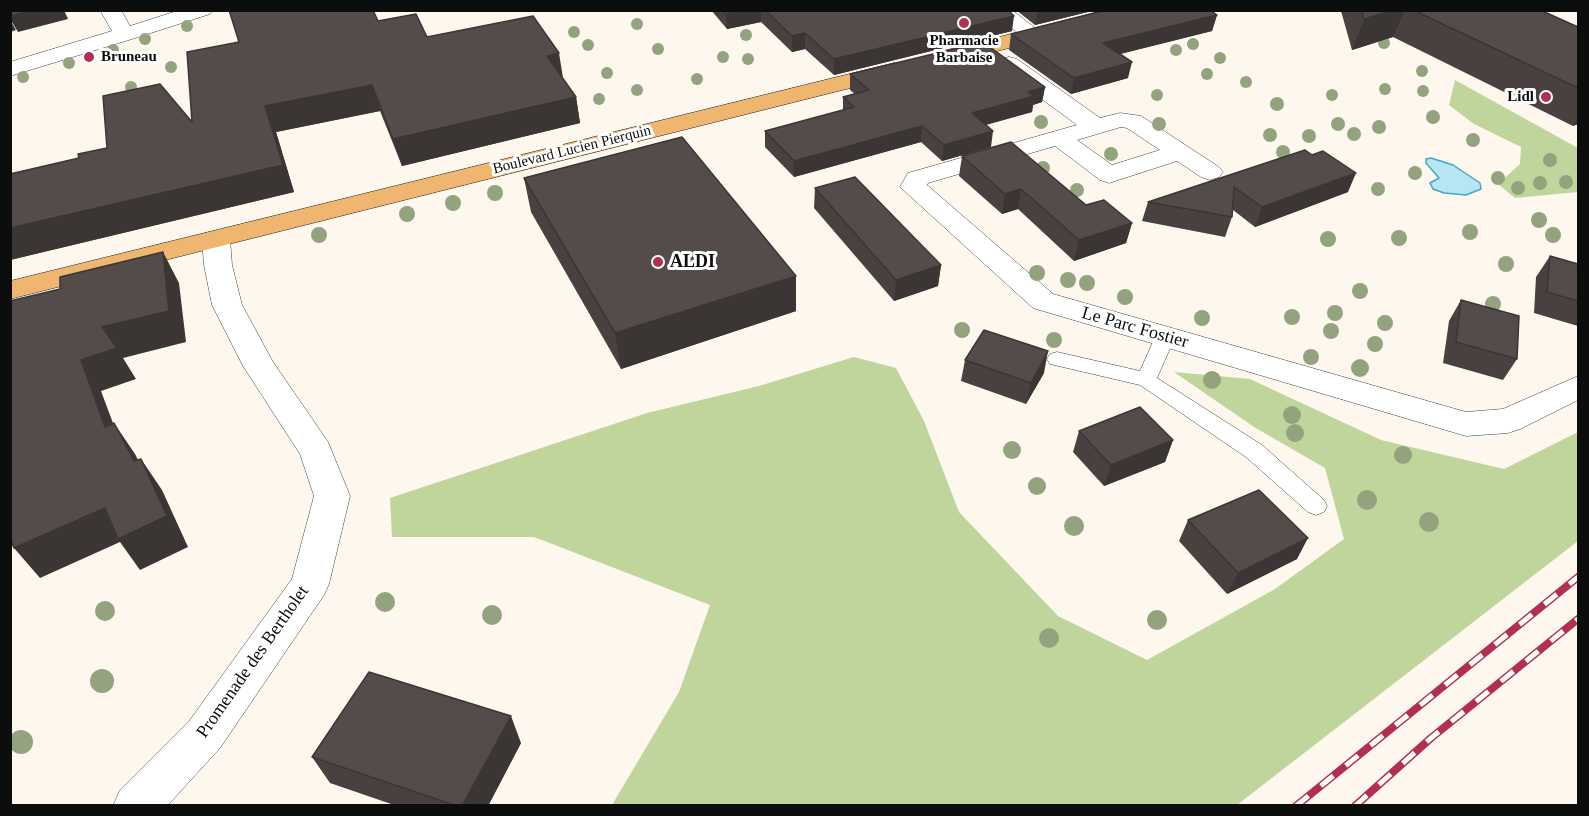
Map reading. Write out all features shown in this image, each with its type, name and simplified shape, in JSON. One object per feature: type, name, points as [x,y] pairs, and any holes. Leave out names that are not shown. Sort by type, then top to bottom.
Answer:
[{"type":"main road","name":"Boulevard Lucien Pierquin","points":[[10,290],[1134,10]]},
{"type":"street","points":[[110,10],[124,35]]},
{"type":"street","points":[[10,69],[203,10]]},
{"type":"street","points":[[998,10],[1033,35]]},
{"type":"street","points":[[986,47],[1095,127]]},
{"type":"street","name":"Le Parc Fostier","points":[[1210,172],[1132,122],[1120,120],[917,178],[912,187],[1043,301],[1466,424],[1508,421],[1578,387]]},
{"type":"street","points":[[1059,138],[1109,175],[1179,152]]},
{"type":"street","name":"Promenade des Bertholet","points":[[136,806],[205,734],[310,584],[332,496],[316,451],[259,366],[227,305],[218,265],[216,238]]},
{"type":"lane","points":[[1146,380],[1165,337]]},
{"type":"lane","points":[[1057,359],[1146,380],[1254,451],[1316,506]]},
{"type":"green space","points":[[1455,80],[1578,148],[1578,192],[1515,198],[1498,184],[1520,164],[1521,147],[1474,124],[1449,105]]},
{"type":"green space","points":[[854,357],[896,368],[924,421],[959,512],[1058,616],[1147,660],[1275,589],[1344,539],[1325,468],[1254,427],[1174,372],[1250,379],[1381,440],[1504,469],[1578,432],[1578,541],[1237,805],[612,805],[679,692],[710,605],[534,537],[392,537],[390,498],[647,413],[759,386]]},
{"type":"water","points":[[1431,158],[1453,165],[1480,183],[1481,189],[1466,195],[1444,193],[1433,189],[1430,183],[1439,178],[1426,163],[1426,159]]},
{"type":"building","points":[[10,10],[33,10],[10,16]]},
{"type":"building","points":[[229,10],[373,10],[378,21],[416,14],[427,37],[533,16],[559,53],[547,56],[576,97],[393,139],[372,85],[265,106],[283,165],[10,228],[10,174],[79,158],[78,154],[107,148],[103,96],[160,84],[192,122],[187,52],[239,42]]},
{"type":"building","points":[[723,10],[741,10],[726,14]]},
{"type":"building","points":[[765,10],[1008,10],[1014,16],[834,59],[805,33],[792,36]]},
{"type":"building","points":[[1106,10],[1210,10],[1217,15],[1103,43],[1132,62],[1074,78],[1011,34]]},
{"type":"building","points":[[1361,10],[1395,10],[1364,19]]},
{"type":"building","points":[[1413,10],[1540,10],[1578,27],[1578,88]]},
{"type":"building","points":[[983,42],[1045,87],[1028,92],[1034,96],[972,113],[993,131],[944,145],[922,126],[794,161],[765,131],[854,107],[843,97],[869,90],[850,74]]},
{"type":"building","name":"ALDI","points":[[682,137],[796,276],[615,333],[524,178]]},
{"type":"building","points":[[1011,142],[1086,205],[1104,200],[1132,223],[1079,240],[1021,189],[1005,194],[962,156]]},
{"type":"building","points":[[1305,150],[1312,155],[1323,151],[1356,173],[1262,207],[1234,187],[1232,217],[1148,202]]},
{"type":"building","points":[[855,177],[941,265],[896,280],[815,188]]},
{"type":"building","points":[[163,252],[169,311],[102,327],[117,348],[81,360],[105,427],[114,423],[134,461],[141,459],[167,516],[118,539],[105,508],[14,548],[10,538],[10,301],[60,289],[60,277]]},
{"type":"building","points":[[1550,256],[1578,264],[1578,301],[1547,292]]},
{"type":"building","points":[[1461,300],[1519,316],[1517,359],[1456,342]]},
{"type":"building","points":[[984,330],[1048,351],[1031,383],[965,360]]},
{"type":"building","points":[[1140,407],[1173,440],[1111,465],[1079,431]]},
{"type":"building","points":[[1259,490],[1308,538],[1238,573],[1188,520]]},
{"type":"building","points":[[369,672],[511,716],[462,806],[312,757]]},
{"type":"railway","points":[[1296,806],[1578,577]]},
{"type":"railway","points":[[1355,806],[1431,738],[1578,619]]},
{"type":"place","name":"Pharmacie Barbaise","points":[[964,23]]},
{"type":"place","name":"Bruneau","points":[[89,57]]},
{"type":"place","name":"Lidl","points":[[1546,97]]},
{"type":"place","name":"ALDI","points":[[658,262]]}]
